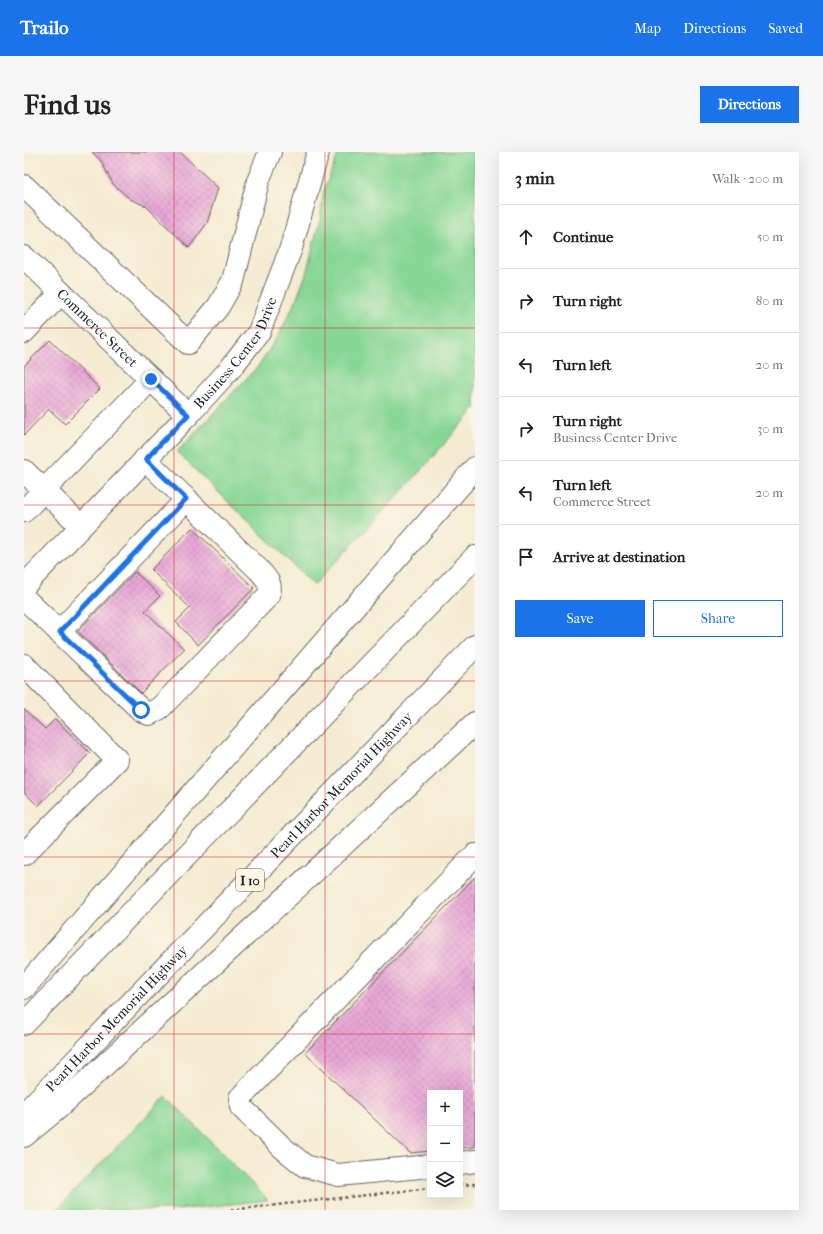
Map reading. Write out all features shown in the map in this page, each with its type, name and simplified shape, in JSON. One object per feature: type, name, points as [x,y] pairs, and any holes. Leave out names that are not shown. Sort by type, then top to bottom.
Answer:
[{"type":"main road","points":[[24,186],[188,344],[218,307],[233,281],[258,182],[270,152]]},
{"type":"main road","name":"Business Center Drive","points":[[24,586],[188,415],[230,369],[259,332],[291,248],[318,152]]},
{"type":"main road","name":"Commerce Street","points":[[24,257],[188,415]]},
{"type":"main road","points":[[24,332],[62,293]]},
{"type":"main road","points":[[24,511],[151,379]]},
{"type":"main road","points":[[24,598],[141,710],[149,714],[160,708],[269,596],[271,588],[259,570],[146,459]]},
{"type":"main road","points":[[24,988],[475,468]]},
{"type":"main road","points":[[24,471],[81,526]]},
{"type":"main road","points":[[60,632],[186,499]]},
{"type":"main road","points":[[24,1024],[475,556]]},
{"type":"main road","name":"Pearl Harbor Memorial Highway","points":[[24,1114],[475,646]]},
{"type":"main road","points":[[24,665],[117,760],[24,854]]},
{"type":"main road","points":[[24,1136],[57,1109],[475,723]]},
{"type":"main road","points":[[427,1166],[338,1175],[305,1166],[283,1148],[241,1107],[240,1098],[475,855]]},
{"type":"main road","points":[[463,1163],[475,1161]]},
{"type":"path","points":[[463,1185],[475,1184]]},
{"type":"path","points":[[231,1210],[427,1188]]},
{"type":"green space","points":[[339,152],[475,152],[475,409],[407,486],[314,585],[177,452],[260,364],[280,333],[297,298],[306,274],[320,219],[324,190]]},
{"type":"green space","points":[[166,1096],[268,1200],[175,1210],[56,1210]]},
{"type":"building","points":[[92,152],[180,152],[218,188],[207,223],[189,248],[146,206],[130,199],[113,184],[101,161]]},
{"type":"building","points":[[50,340],[100,389],[65,424],[49,409],[24,435],[24,366]]},
{"type":"building","points":[[192,528],[254,588],[198,645],[176,622],[190,608],[151,570]]},
{"type":"building","points":[[135,572],[160,596],[145,611],[184,649],[141,693],[78,631]]},
{"type":"building","points":[[24,709],[45,729],[55,719],[90,753],[38,806],[24,792]]},
{"type":"building","points":[[475,877],[475,1147],[463,1148],[463,1090],[427,1090],[427,1151],[410,1153],[305,1053]]},
{"type":"route","points":[[141,710],[60,632],[186,499],[146,459],[188,415],[151,379]]}]
